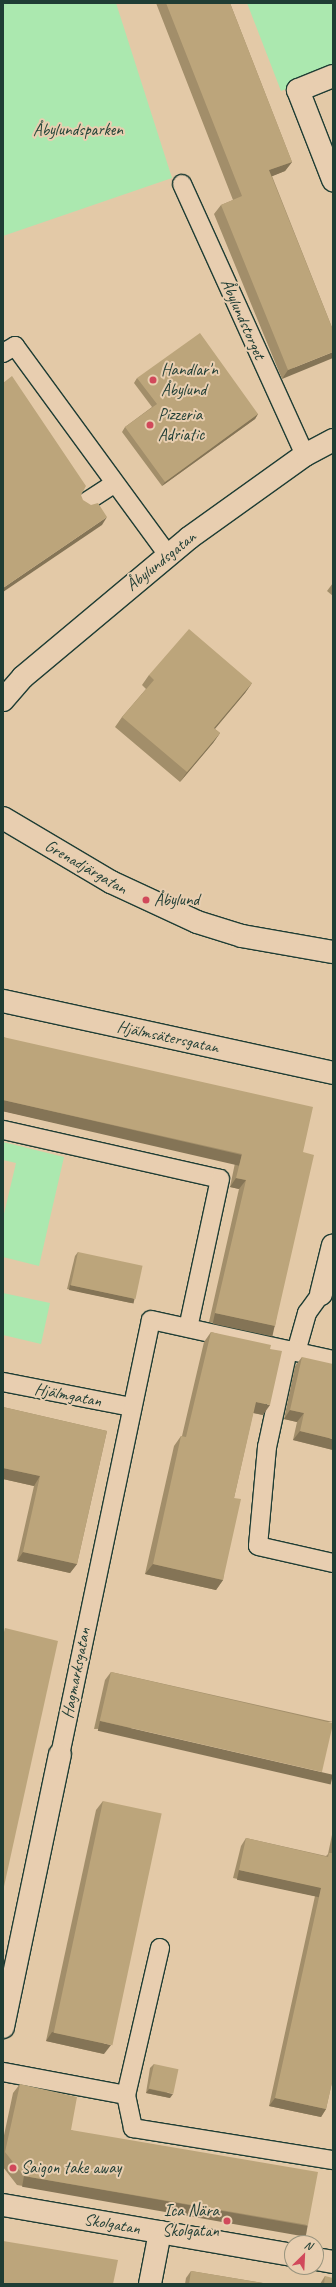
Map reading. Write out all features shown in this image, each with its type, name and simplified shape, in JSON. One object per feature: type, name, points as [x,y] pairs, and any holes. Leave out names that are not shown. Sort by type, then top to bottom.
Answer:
[{"type":"street","points":[[333,76],[298,90],[333,180]]},
{"type":"street","name":"Åbylundsgatan","points":[[3,700],[23,677],[168,555],[305,455],[333,440]]},
{"type":"street","name":"Grenadjärgatan","points":[[3,818],[111,882],[197,922],[271,942],[333,952]]},
{"type":"street","name":"Hjälmsätersgatan","points":[[3,1001],[333,1073]]},
{"type":"street","points":[[321,1294],[333,1245]]},
{"type":"street","name":"Hagmarksgatan","points":[[3,2027],[60,1755]]},
{"type":"street","name":"Skolgatan","points":[[3,2205],[284,2254]]},
{"type":"street","points":[[150,2284],[160,2232]]},
{"type":"lane","name":"Åbylundstorget","points":[[182,184],[305,455]]},
{"type":"lane","points":[[9,349],[168,555]]},
{"type":"lane","points":[[86,502],[114,484]]},
{"type":"lane","points":[[3,1130],[220,1180],[188,1328],[333,1360]]},
{"type":"lane","points":[[321,1294],[307,1313],[292,1351],[267,1447],[258,1546],[333,1563]]},
{"type":"lane","name":"Hagmarksgatan","points":[[60,1755],[132,1407],[152,1320],[188,1328]]},
{"type":"lane","name":"Hjälmgatan","points":[[3,1382],[132,1407]]},
{"type":"lane","points":[[160,1948],[126,2095],[133,2128],[333,2160]]},
{"type":"lane","points":[[3,2072],[126,2095]]},
{"type":"green space","name":"Åbylundsparken","points":[[3,3],[116,3],[172,178],[3,236]]},
{"type":"green space","points":[[247,3],[333,3],[333,71],[281,91]]},
{"type":"green space","points":[[3,1142],[64,1157],[39,1266],[3,1257],[3,1218],[16,1163],[3,1160]]},
{"type":"green space","points":[[3,1293],[50,1303],[41,1344],[3,1335]]},
{"type":"building","points":[[166,3],[230,3],[292,162],[269,170],[333,330],[333,352],[288,370],[221,205],[242,196]]},
{"type":"building","points":[[200,333],[258,414],[165,482],[125,427],[157,404],[137,378]]},
{"type":"building","points":[[12,376],[86,486],[81,495],[83,500],[91,505],[98,503],[107,517],[3,588],[3,383]]},
{"type":"building","points":[[189,629],[252,683],[214,728],[220,733],[187,772],[122,717],[154,680],[149,675]]},
{"type":"building","points":[[3,1037],[313,1107],[303,1152],[314,1155],[275,1326],[215,1313],[246,1180],[236,1178],[242,1154],[3,1100]]},
{"type":"building","points":[[78,1252],[143,1266],[135,1299],[71,1285]]},
{"type":"building","points":[[211,1332],[271,1345],[270,1349],[282,1351],[270,1405],[256,1402],[234,1498],[241,1499],[223,1580],[153,1564],[181,1436],[186,1437]]},
{"type":"building","points":[[302,1357],[333,1364],[333,1439],[300,1431],[304,1413],[290,1410]]},
{"type":"building","points":[[3,1407],[107,1431],[77,1564],[23,1552],[40,1476],[3,1468]]},
{"type":"building","points":[[5,1628],[58,1641],[3,1891],[3,1636]]},
{"type":"building","points":[[111,1672],[333,1723],[322,1772],[100,1721]]},
{"type":"building","points":[[103,1801],[162,1813],[112,2045],[54,2033]]},
{"type":"building","points":[[246,1838],[328,1857],[329,1853],[332,1853],[333,1848],[333,2078],[326,2109],[275,2098],[321,1888],[239,1870]]},
{"type":"building","points":[[154,2064],[178,2069],[173,2094],[149,2088]]},
{"type":"building","points":[[20,2084],[77,2097],[71,2130],[318,2172],[308,2225],[24,2176],[5,2152]]},
{"type":"building","points":[[3,2241],[118,2260],[113,2284],[3,2284]]},
{"type":"building","points":[[191,2271],[269,2284],[189,2284]]},
{"type":"building","points":[[325,2276],[333,2278],[333,2284],[324,2284]]},
{"type":"place","name":"Handlar'n Åbylund","points":[[153,380]]},
{"type":"place","name":"Pizzeria Adriatic","points":[[150,425]]},
{"type":"place","name":"Åbylund","points":[[146,900]]},
{"type":"place","name":"Saigon take away","points":[[13,2168]]},
{"type":"place","name":"Ica Nära Skolgatan","points":[[227,2221]]}]
